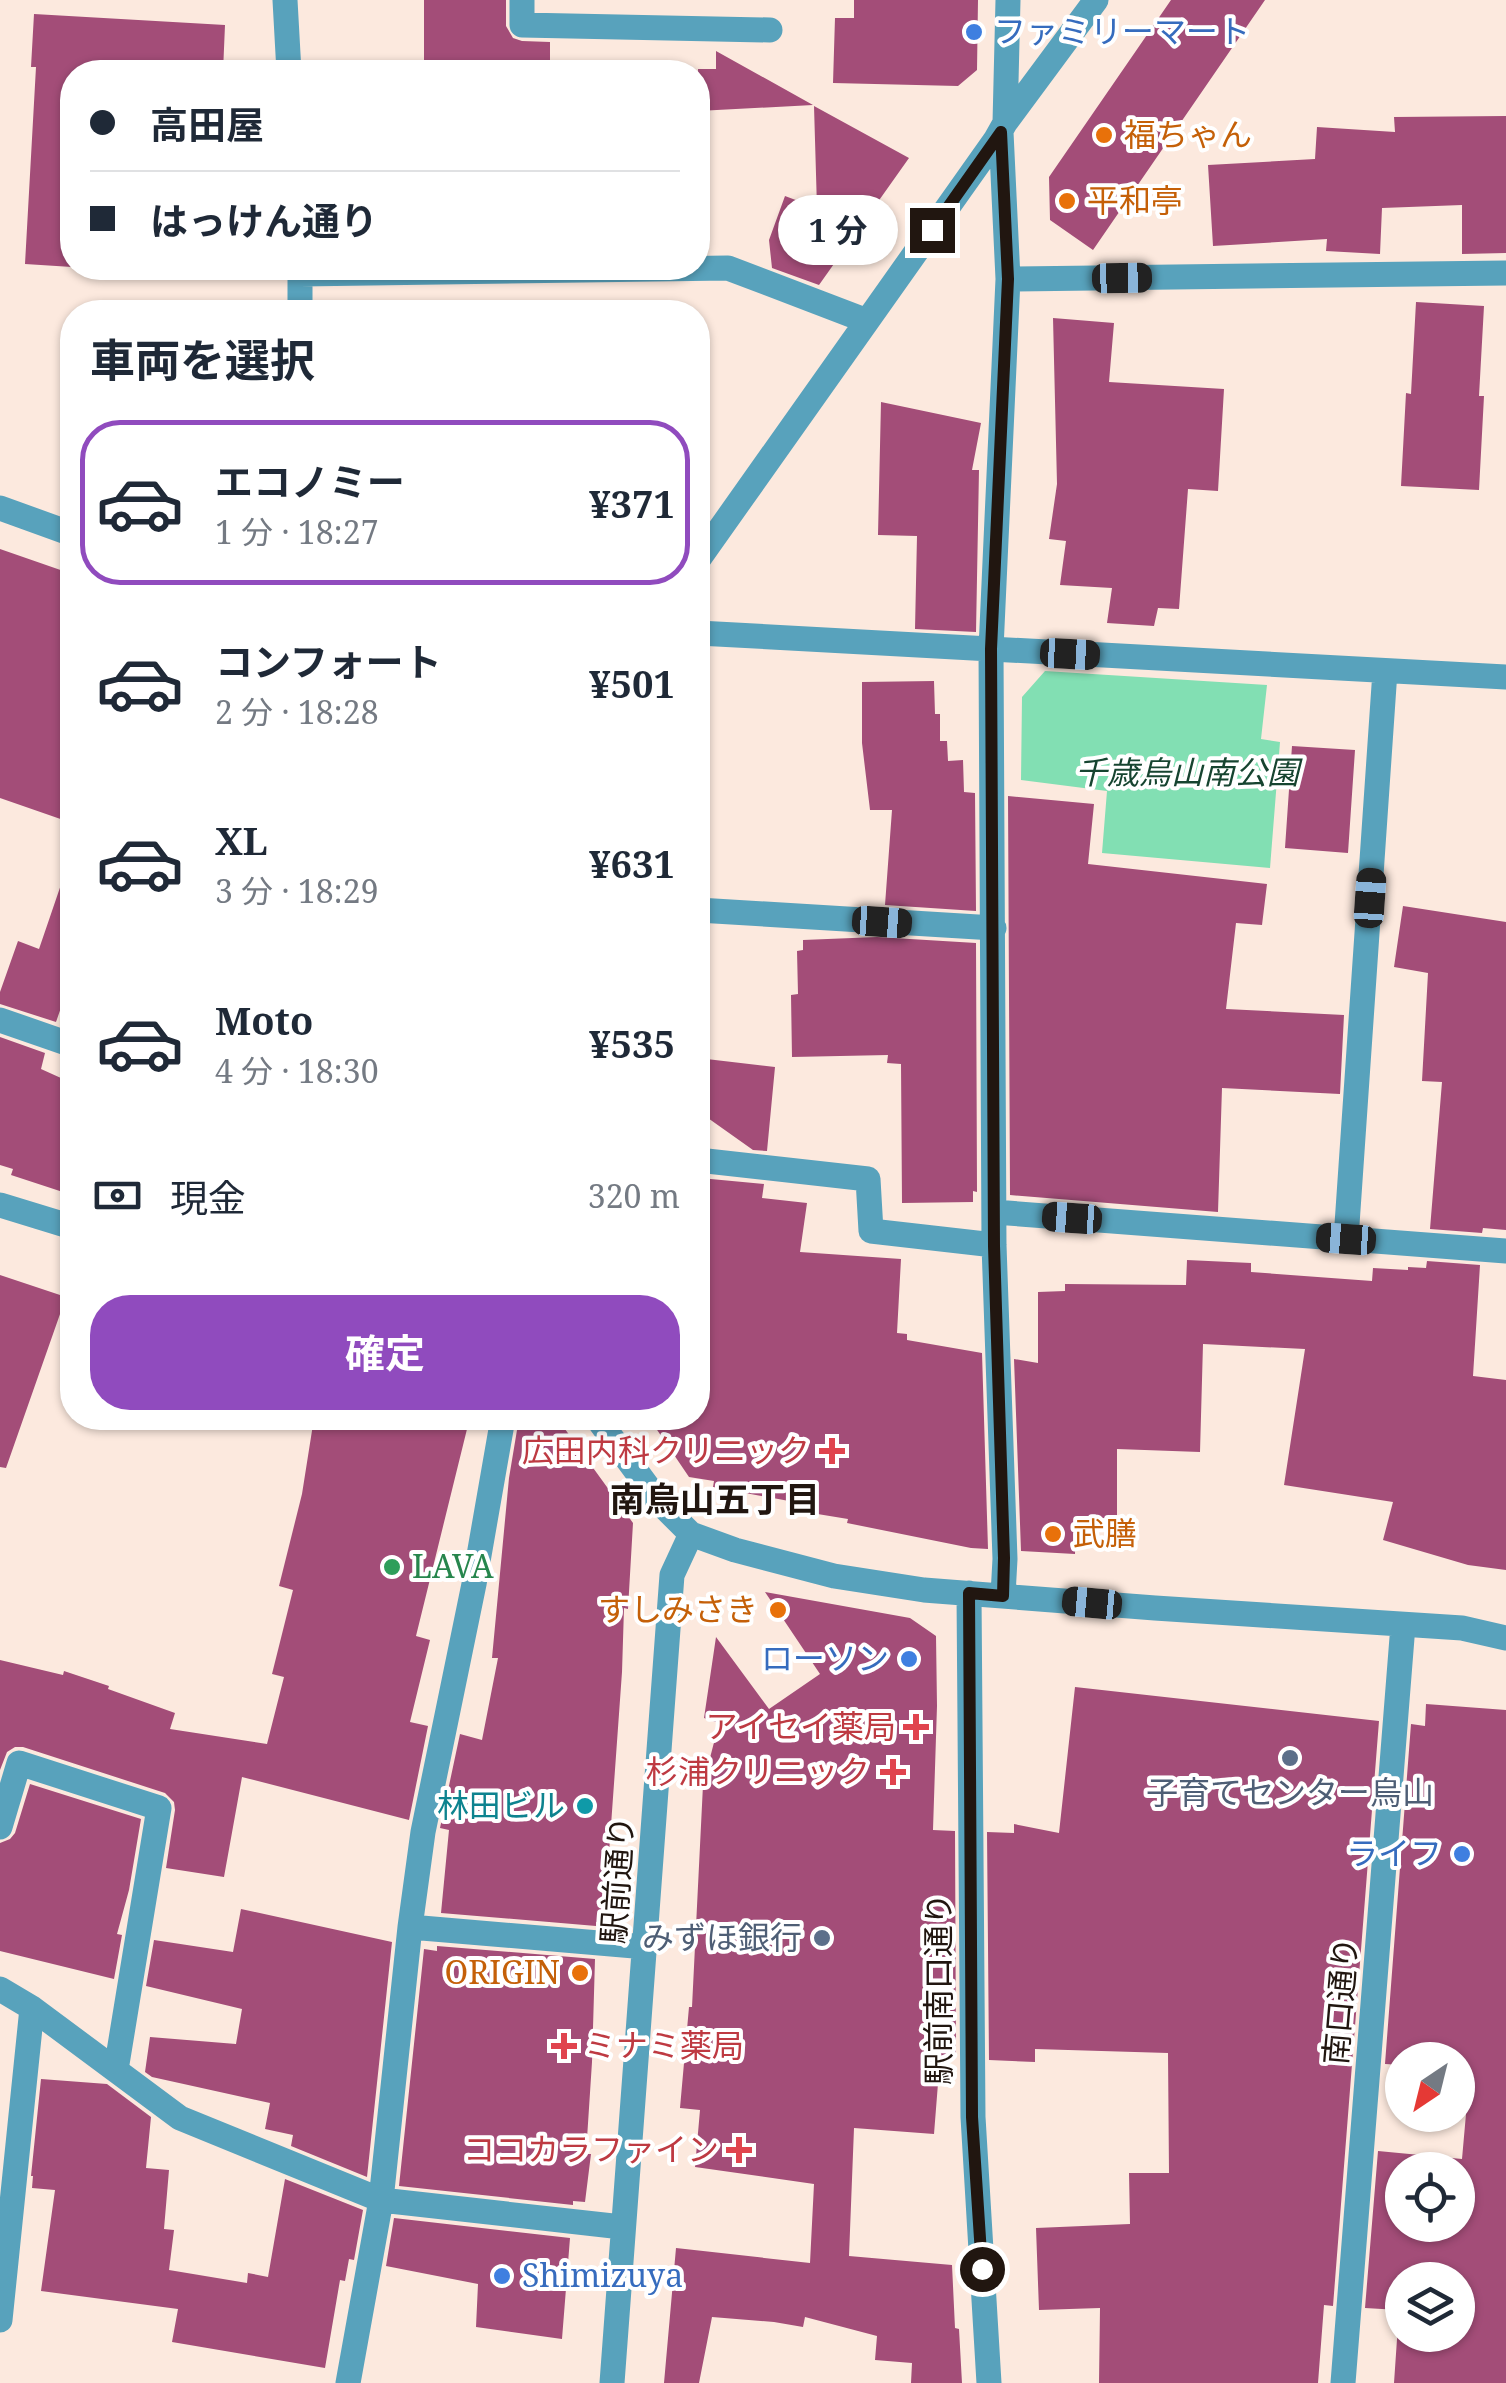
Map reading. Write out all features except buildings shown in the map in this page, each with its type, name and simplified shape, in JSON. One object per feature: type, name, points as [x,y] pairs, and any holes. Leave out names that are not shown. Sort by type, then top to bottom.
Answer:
[{"type":"street","points":[[284,0],[288,60]]},
{"type":"street","points":[[522,0],[522,26],[770,30]]},
{"type":"street","points":[[1003,1596],[994,1246],[991,649],[1008,279],[1003,128],[1008,0]]},
{"type":"street","points":[[710,543],[1096,0]]},
{"type":"street","points":[[710,268],[728,268],[866,321]]},
{"type":"street","points":[[1008,279],[1506,273]]},
{"type":"street","points":[[0,508],[60,530]]},
{"type":"street","points":[[710,634],[1506,678]]},
{"type":"street","points":[[1346,1239],[1385,671]]},
{"type":"street","points":[[710,911],[994,928]]},
{"type":"street","points":[[0,1020],[60,1041]]},
{"type":"street","points":[[710,1161],[868,1179],[871,1232],[994,1246]]},
{"type":"street","points":[[0,1205],[60,1223]]},
{"type":"street","points":[[994,1212],[1506,1251]]},
{"type":"street","points":[[348,2383],[382,2200],[423,1832],[501,1430]]},
{"type":"street","points":[[607,1430],[659,1502],[691,1534],[834,1576],[924,1590],[1462,1628],[1506,1638]]},
{"type":"street","name":"駅前通り","points":[[612,2383],[672,1575],[691,1534]]},
{"type":"street","name":"駅前南口通り","points":[[969,1593],[972,2117],[989,2383]]},
{"type":"street","name":"南口通り","points":[[1343,2383],[1403,1625]]},
{"type":"street","points":[[0,1827],[20,1763],[159,1808],[116,2070]]},
{"type":"street","points":[[410,1926],[646,1946]]},
{"type":"street","points":[[0,1989],[32,2008],[180,2118],[382,2200],[622,2227]]},
{"type":"street","points":[[0,2320],[32,2008]]},
{"type":"green space","name":"千歳烏山南公園","points":[[1045,671],[1267,685],[1261,739],[1280,742],[1270,868],[1102,853],[1107,791],[1021,780],[1022,697]]},
{"type":"place","name":"ファミリーマート","points":[[974,32]]},
{"type":"place","name":"福ちゃん","points":[[1104,135]]},
{"type":"place","name":"平和亭","points":[[1067,201]]},
{"type":"place","name":"広田内科クリニック","points":[[832,1451]]},
{"type":"place","name":"武膳","points":[[1053,1534]]},
{"type":"place","name":"LAVA","points":[[392,1567]]},
{"type":"place","name":"すしみさき","points":[[778,1610]]},
{"type":"place","name":"ローソン","points":[[909,1659]]},
{"type":"place","name":"アイセイ薬局","points":[[916,1727]]},
{"type":"place","name":"子育てセンター烏山","points":[[1290,1758]]},
{"type":"place","name":"杉浦クリニック","points":[[893,1772]]},
{"type":"place","name":"林田ビル","points":[[585,1806]]},
{"type":"place","name":"ライフ","points":[[1462,1854]]},
{"type":"place","name":"みずほ銀行","points":[[822,1938]]},
{"type":"place","name":"ORIGIN","points":[[580,1973]]},
{"type":"place","name":"ミナミ薬局","points":[[564,2046]]},
{"type":"place","name":"ココカラファイン","points":[[739,2150]]},
{"type":"place","name":"Shimizuya","points":[[502,2276]]},
{"type":"district","name":"南烏山五丁目","points":[[715,1500]]},
{"type":"route","points":[[932,230],[1001,132],[1008,279],[991,649],[994,1246],[1004,1558],[1003,1596],[969,1593],[972,2117],[982,2269]]}]
